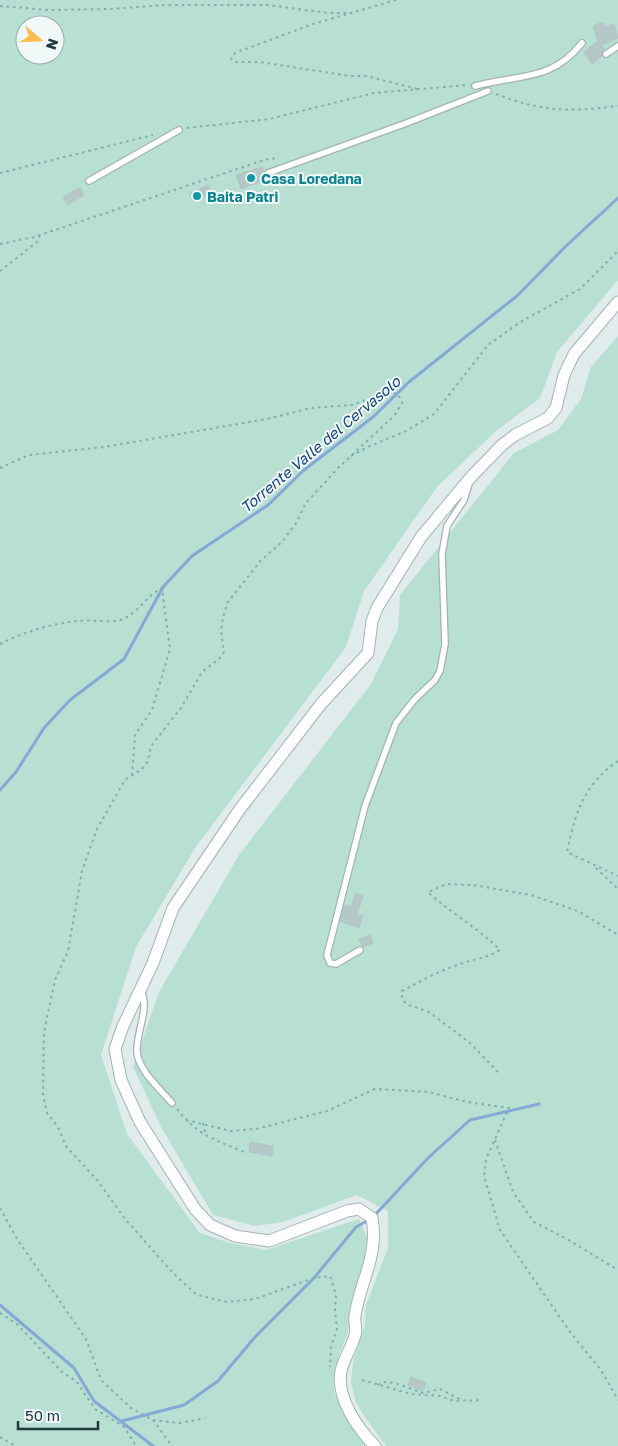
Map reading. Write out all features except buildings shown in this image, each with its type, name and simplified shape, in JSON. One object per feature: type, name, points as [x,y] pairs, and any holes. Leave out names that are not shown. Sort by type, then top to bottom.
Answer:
[{"type":"street","points":[[375,1446],[358,1423],[341,1388],[341,1372],[356,1334],[355,1317],[372,1255],[375,1235],[372,1218],[359,1209],[347,1211],[269,1241],[235,1236],[210,1225],[194,1209],[140,1122],[120,1080],[115,1049],[173,908],[240,809],[322,704],[368,654],[372,621],[377,608],[421,538],[471,477],[515,435],[548,418],[556,408],[564,375],[574,354],[618,302]]},
{"type":"lane","points":[[476,86],[530,76],[557,67],[568,60],[582,43]]},
{"type":"lane","points":[[606,54],[618,46]]},
{"type":"lane","points":[[268,173],[404,124],[488,91]]},
{"type":"lane","points":[[89,181],[179,130]]},
{"type":"lane","points":[[360,950],[336,964],[330,963],[327,955],[366,806],[396,723],[440,671],[445,644],[442,554],[447,526],[464,500],[471,477]]},
{"type":"lane","points":[[141,988],[145,999],[137,1053],[146,1072],[172,1103]]},
{"type":"path","points":[[396,0],[313,24],[239,52],[232,55],[231,59],[238,62],[260,62],[350,76],[366,76],[420,89]]},
{"type":"path","points":[[0,6],[49,10],[111,9],[164,5],[268,5],[328,13],[354,13]]},
{"type":"path","points":[[179,130],[269,119],[374,93],[454,84],[476,86]]},
{"type":"path","points":[[488,91],[528,106],[556,110],[578,111],[618,106]]},
{"type":"path","points":[[0,173],[155,134]]},
{"type":"path","points":[[0,244],[40,235],[264,160],[273,158],[284,168]]},
{"type":"path","points":[[0,270],[37,242],[40,235]]},
{"type":"path","points":[[347,459],[368,447],[406,431],[434,414],[488,345],[522,321],[564,300],[580,289],[618,251]]},
{"type":"path","points":[[0,468],[29,455],[104,447],[267,419],[312,408],[352,405],[391,392],[398,394],[402,403],[394,416],[347,459],[305,504],[297,522],[282,542],[261,560],[228,602],[222,624],[224,652],[219,659],[202,672],[181,708],[151,746],[148,761],[142,769],[132,774],[135,735],[152,710],[170,648],[162,588],[155,591],[139,608],[122,619],[78,621],[53,625],[22,633],[0,644]]},
{"type":"path","points":[[618,761],[600,773],[582,800],[566,852],[618,876]]},
{"type":"path","points":[[596,867],[618,889]]},
{"type":"path","points":[[498,1072],[469,1042],[429,1012],[406,1004],[402,998],[402,991],[441,971],[473,959],[488,958],[500,950],[469,922],[445,907],[428,892],[448,884],[456,884],[474,885],[531,895],[578,911],[618,935]]},
{"type":"path","points":[[186,1120],[232,1131],[256,1129],[328,1111],[376,1089],[429,1092],[467,1102],[509,1108],[486,1158],[484,1176],[500,1230],[570,1332],[601,1370],[618,1400]]},
{"type":"path","points":[[172,1103],[186,1120],[206,1137],[244,1152]]},
{"type":"path","points":[[203,1123],[206,1137]]},
{"type":"path","points":[[495,1140],[513,1192],[534,1222],[568,1239],[618,1270]]},
{"type":"path","points":[[0,1208],[17,1238],[86,1339],[101,1380],[131,1408],[153,1420],[180,1423],[205,1418]]},
{"type":"path","points":[[0,1313],[17,1324],[62,1372],[76,1381],[95,1409],[124,1427],[136,1446]]},
{"type":"path","points":[[362,1380],[411,1394],[440,1396],[454,1401],[483,1400]]},
{"type":"path","points":[[377,1385],[383,1382],[395,1383],[423,1393],[440,1390],[462,1401]]},
{"type":"path","points":[[153,1420],[172,1446]]},
{"type":"path","points":[[0,1437],[15,1446]]},
{"type":"green space","points":[[0,0],[618,0],[618,280],[557,352],[540,398],[496,431],[437,487],[364,591],[346,647],[195,848],[136,947],[101,1055],[127,1134],[200,1233],[230,1243],[266,1250],[359,1219],[367,1237],[365,1259],[349,1314],[348,1332],[339,1356],[334,1393],[365,1446],[0,1446]]},
{"type":"green space","points":[[618,336],[618,1446],[386,1446],[356,1403],[351,1382],[353,1362],[365,1324],[366,1305],[388,1248],[388,1211],[357,1195],[283,1222],[255,1226],[213,1215],[162,1129],[133,1067],[159,992],[239,855],[371,684],[398,629],[400,595],[514,453],[558,430],[581,399],[591,367]]},
{"type":"waterway","name":"Torrente Valle del Cervasolo","points":[[0,790],[16,772],[44,728],[70,700],[124,659],[163,587],[192,556],[268,505],[304,470],[373,417],[409,382],[518,295],[566,246],[618,198]]},
{"type":"waterway","points":[[374,1216],[428,1158],[470,1120],[539,1104]]},
{"type":"waterway","points":[[122,1421],[184,1405],[218,1381],[255,1337],[314,1278],[356,1227],[369,1220]]},
{"type":"waterway","points":[[0,1305],[74,1368],[94,1401],[153,1446]]},
{"type":"place","name":"Casa Loredana","points":[[251,178]]},
{"type":"place","name":"Baita Patri","points":[[197,196]]}]
